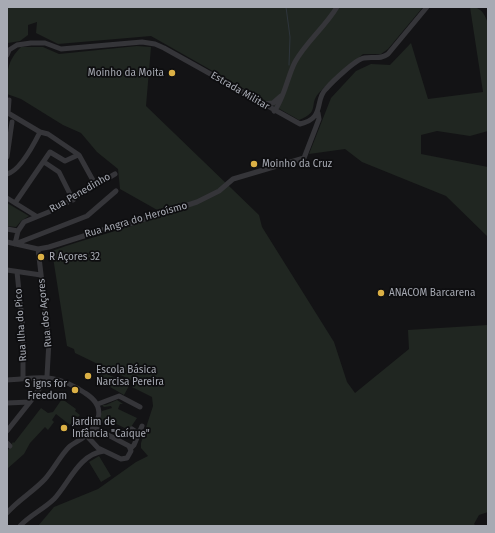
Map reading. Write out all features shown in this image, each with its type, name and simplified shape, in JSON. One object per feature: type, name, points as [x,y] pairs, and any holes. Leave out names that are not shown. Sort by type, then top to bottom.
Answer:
[{"type":"street","points":[[274,111],[299,54],[337,7]]},
{"type":"street","points":[[318,113],[321,97],[326,88],[361,59],[383,58],[388,54],[427,7]]},
{"type":"street","name":"Estrada Militar","points":[[7,55],[9,50],[17,45],[31,43],[45,43],[62,49],[149,42],[164,48],[274,111],[300,124],[311,119],[318,113]]},
{"type":"street","points":[[263,104],[280,99]]},
{"type":"street","points":[[280,99],[281,111],[285,117]]},
{"type":"street","points":[[9,100],[8,113],[40,132],[48,134],[78,155],[95,184]]},
{"type":"street","name":"Rua Angra do Heroísmo","points":[[7,242],[38,249],[49,247],[109,228],[129,224],[197,202],[220,191],[233,179],[304,158],[319,119],[318,113]]},
{"type":"street","points":[[7,157],[12,122]]},
{"type":"street","points":[[7,174],[14,171],[19,165],[40,132]]},
{"type":"street","points":[[15,203],[50,152],[65,161],[78,155]]},
{"type":"street","points":[[44,162],[59,172],[73,200]]},
{"type":"street","name":"Rua Penedinho","points":[[18,231],[24,222],[56,209],[90,190],[95,184],[115,174]]},
{"type":"street","points":[[14,244],[87,216],[116,191]]},
{"type":"street","points":[[7,198],[36,216]]},
{"type":"street","points":[[7,229],[18,231],[14,244]]},
{"type":"street","name":"Rua dos Açores","points":[[38,249],[49,341],[47,376]]},
{"type":"street","points":[[7,270],[41,275]]},
{"type":"street","name":"Rua Ilha do Pico","points":[[17,272],[23,329],[23,378]]},
{"type":"street","points":[[7,380],[47,376],[74,386],[86,393],[98,404],[99,415],[93,427],[86,435],[70,446],[42,483],[14,505],[7,514]]},
{"type":"street","points":[[7,432],[44,382]]},
{"type":"street","points":[[98,404],[117,396],[140,407]]},
{"type":"street","points":[[7,403],[30,402]]},
{"type":"street","points":[[86,435],[95,445],[104,451],[124,460],[127,458],[130,448],[134,445],[142,426]]},
{"type":"street","points":[[93,427],[130,448]]},
{"type":"street","points":[[132,429],[138,433]]},
{"type":"street","points":[[20,526],[54,498],[82,463],[97,453],[104,451]]},
{"type":"shaded area","points":[[7,7],[423,7],[388,49],[381,54],[363,54],[334,78],[315,98],[310,114],[299,120],[151,36],[58,44],[36,33],[37,22],[28,25],[28,35],[20,41],[8,43],[7,46]]},
{"type":"shaded area","points":[[470,7],[477,8],[482,11],[488,23],[488,131],[470,136],[437,131],[421,135],[421,154],[488,167],[488,237],[446,196],[362,162],[345,149],[309,154],[331,98],[356,71],[371,64],[390,65],[411,43],[428,99],[483,92]]},
{"type":"shaded area","points":[[137,46],[151,47],[146,106],[259,215],[262,227],[334,342],[347,382],[355,393],[409,349],[408,330],[488,325],[488,512],[479,515],[474,524],[476,526],[38,526],[54,507],[98,489],[136,462],[148,456],[141,448],[141,443],[153,406],[152,397],[132,387],[133,381],[75,353],[74,349],[67,346],[52,251],[158,217],[159,211],[120,189],[118,169],[97,152],[81,133],[63,125],[21,99],[7,94],[8,68],[12,58],[21,47],[43,47],[59,54]]},
{"type":"shaded area","points":[[7,203],[29,216],[21,221],[16,227],[7,226]]},
{"type":"shaded area","points":[[102,372],[130,384],[124,395],[98,380]]},
{"type":"shaded area","points":[[62,399],[76,409],[75,411],[80,415],[78,417],[76,416],[70,425],[56,414],[52,420],[54,422],[48,430],[45,427],[30,443],[24,454],[7,469],[7,452],[13,442],[14,443],[41,408],[48,413],[53,412]]},
{"type":"shaded area","points":[[117,400],[123,404],[120,404],[118,409],[137,418],[129,430],[106,419],[98,427],[96,426],[102,411],[112,408],[111,406],[104,407],[102,405],[106,405]]},
{"type":"shaded area","points":[[99,456],[111,476],[101,482],[89,462]]},
{"type":"waterway","points":[[286,7],[290,37],[289,65]]},
{"type":"place","name":"Moinho da Moita","points":[[172,73]]},
{"type":"place","name":"Moinho da Cruz","points":[[254,164]]},
{"type":"place","name":"R Açores 32","points":[[41,257]]},
{"type":"place","name":"ANACOM Barcarena","points":[[381,293]]},
{"type":"place","name":"Escola Básica Narcisa Pereira","points":[[88,376]]},
{"type":"place","name":"S igns for Freedom","points":[[75,390]]},
{"type":"place","name":"Jardim de Infância \"Caíque\"","points":[[64,428]]}]
